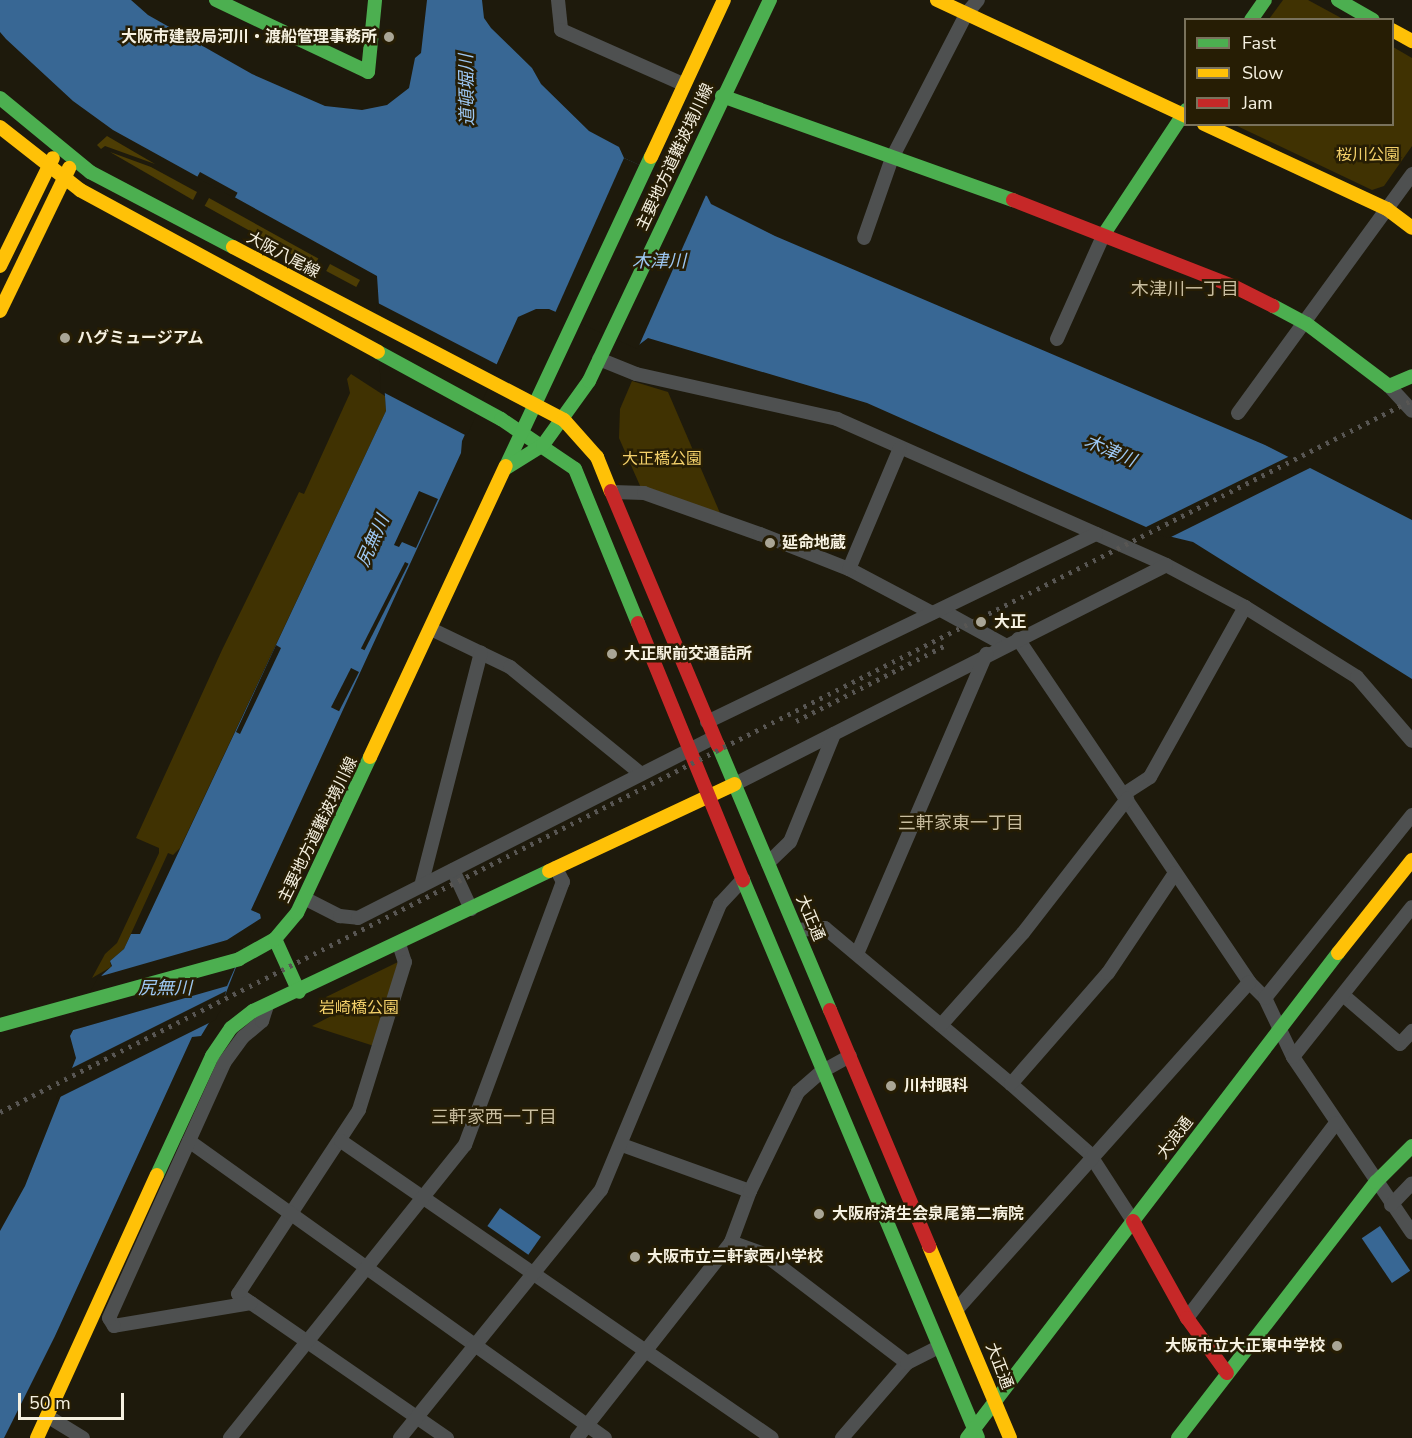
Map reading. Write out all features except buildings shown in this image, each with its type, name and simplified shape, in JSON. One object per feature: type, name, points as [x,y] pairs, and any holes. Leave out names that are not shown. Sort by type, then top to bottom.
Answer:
[{"type":"main road","points":[[216,0],[368,72],[375,0]]},
{"type":"main road","name":"主要地方道難波境川線","points":[[0,1025],[84,1004],[239,959],[275,939],[306,899],[506,468],[520,431],[724,0]]},
{"type":"main road","name":"主要地方道難波境川線","points":[[506,468],[543,445],[564,420],[599,359],[722,96],[771,0]]},
{"type":"main road","points":[[937,0],[1184,114],[1104,234]]},
{"type":"main road","points":[[1252,18],[1265,0]]},
{"type":"main road","points":[[1338,0],[1370,18]]},
{"type":"main road","points":[[1394,31],[1412,41]]},
{"type":"main road","points":[[722,96],[892,158],[971,183],[1235,287],[1304,323],[1389,386],[1412,376]]},
{"type":"main road","name":"大阪八尾線","points":[[0,98],[74,161],[564,420]]},
{"type":"main road","points":[[1208,126],[1387,209],[1412,228]]},
{"type":"main road","points":[[0,127],[62,178],[486,411],[543,445],[575,469],[821,1072],[939,1347],[973,1435]]},
{"type":"main road","points":[[0,266],[46,167],[59,150]]},
{"type":"main road","points":[[0,311],[62,178],[74,161]]},
{"type":"main road","name":"大正通","points":[[564,420],[597,457],[713,738],[735,784],[958,1308],[1010,1438]]},
{"type":"main road","points":[[37,1438],[212,1056],[231,1028],[244,1016],[299,992],[707,795],[735,784]]},
{"type":"main road","name":"大浪通","points":[[973,1435],[995,1402],[1279,1027],[1412,860]]},
{"type":"main road","points":[[275,939],[299,992]]},
{"type":"main road","points":[[1178,1438],[1376,1182],[1412,1146]]},
{"type":"main road","points":[[1133,1221],[1187,1318],[1227,1373]]},
{"type":"street","points":[[558,0],[561,30],[683,84]]},
{"type":"street","points":[[864,238],[892,158],[967,14],[978,0]]},
{"type":"street","points":[[1238,413],[1412,174]]},
{"type":"street","points":[[1057,339],[1104,234]]},
{"type":"street","points":[[599,359],[636,374],[837,419],[1166,565],[1245,608],[1357,677],[1412,741]]},
{"type":"street","points":[[1389,386],[1412,411]]},
{"type":"street","points":[[849,569],[900,448]]},
{"type":"street","points":[[612,492],[644,493],[849,569],[1005,645]]},
{"type":"street","points":[[707,722],[1096,534]]},
{"type":"street","points":[[735,784],[986,654],[1166,565]]},
{"type":"street","points":[[941,1025],[1023,933],[1125,796],[1150,777],[1245,608]]},
{"type":"street","points":[[431,629],[510,667],[611,747],[641,774]]},
{"type":"street","points":[[1018,639],[1249,982],[1265,998],[1293,1057],[1412,1233]]},
{"type":"street","points":[[421,886],[481,653]]},
{"type":"street","points":[[857,954],[986,654]]},
{"type":"street","points":[[768,863],[790,842],[834,734]]},
{"type":"street","points":[[306,899],[340,916],[358,918],[713,738]]},
{"type":"street","points":[[1265,998],[1412,815]]},
{"type":"street","points":[[230,1438],[364,1267],[465,1145],[563,882],[556,868]]},
{"type":"street","points":[[453,870],[471,909]]},
{"type":"street","points":[[1011,1084],[1108,973],[1175,873]]},
{"type":"street","points":[[400,1438],[601,1190],[622,1145],[720,904],[743,879]]},
{"type":"street","points":[[1293,1057],[1412,907]]},
{"type":"street","points":[[797,930],[825,928],[1011,1084],[1091,1156],[1133,1221]]},
{"type":"street","points":[[399,944],[405,963],[359,1110],[293,1216],[238,1294],[447,1438]]},
{"type":"street","points":[[958,1308],[1091,1156],[1249,982]]},
{"type":"street","points":[[1343,995],[1400,1044],[1412,1032]]},
{"type":"street","points":[[251,1303],[114,1326],[109,1318],[224,1063],[243,1037],[262,1021],[267,1006]]},
{"type":"street","points":[[577,1438],[731,1242],[750,1191],[798,1092],[821,1072],[850,1056]]},
{"type":"street","points":[[1187,1318],[1336,1123]]},
{"type":"street","points":[[341,1141],[772,1438]]},
{"type":"street","points":[[189,1142],[605,1438]]},
{"type":"street","points":[[622,1145],[750,1191]]},
{"type":"street","points":[[1391,1205],[1412,1183]]},
{"type":"street","points":[[731,1242],[764,1254],[907,1363]]},
{"type":"street","points":[[842,1438],[907,1363],[939,1347]]},
{"type":"street","points":[[47,1416],[83,1438]]},
{"type":"green space","points":[[1283,0],[1308,0],[1341,18],[1270,18]]},
{"type":"green space","name":"桜川公園","points":[[1394,48],[1412,58],[1412,146],[1384,186],[1372,190],[1237,126],[1394,126]]},
{"type":"green space","points":[[351,374],[385,396],[386,411],[180,848],[173,855],[168,853],[124,949],[110,961],[111,967],[92,978],[105,954],[117,943],[159,853],[159,848],[136,838],[222,650],[299,492],[304,494],[350,393],[347,379]]},
{"type":"green space","name":"大正橋公園","points":[[632,381],[668,392],[720,513],[641,488],[619,438],[620,409]]},
{"type":"green space","name":"岩崎橋公園","points":[[398,962],[374,1046],[312,1026],[335,1014],[326,997]]},
{"type":"shaded area","points":[[107,136],[155,164],[105,146],[101,149],[97,145]]},
{"type":"shaded area","points":[[110,152],[151,167],[197,192],[193,200]]},
{"type":"shaded area","points":[[209,198],[318,259],[314,266],[205,206]]},
{"type":"shaded area","points":[[330,264],[360,280],[356,287],[326,271]]},
{"type":"water","points":[[0,0],[131,0],[148,15],[252,74],[325,106],[362,110],[387,105],[409,88],[415,58],[421,53],[427,0],[482,0],[484,18],[491,28],[532,68],[541,84],[589,131],[619,147],[624,158],[707,196],[711,204],[775,236],[1265,445],[1412,520],[1412,679],[1193,542],[1164,535],[867,403],[648,338],[636,347],[549,309],[536,309],[518,317],[462,441],[461,453],[251,910],[260,914],[261,919],[252,926],[224,998],[201,1036],[192,1037],[55,1336],[4,1438],[0,1438],[0,1231],[25,1186],[76,1058],[70,1036],[102,975],[112,966],[110,961],[124,949],[131,934],[140,934],[386,411],[377,276],[113,130],[73,101],[0,32]]},
{"type":"water","points":[[500,1208],[541,1237],[528,1255],[487,1226]]},
{"type":"water","points":[[1380,1226],[1410,1271],[1392,1283],[1362,1238]]},
{"type":"pier","points":[[624,158],[706,195],[637,349],[555,312]]},
{"type":"pier","points":[[200,172],[238,193],[235,198],[197,177]]},
{"type":"pier","points":[[376,302],[498,365],[467,436],[381,391]]},
{"type":"pier","points":[[1292,455],[1314,466],[1169,538],[1142,529]]},
{"type":"pier","points":[[419,491],[438,499],[416,548],[402,542],[399,547],[394,545]]},
{"type":"pier","points":[[405,562],[409,564],[365,650],[361,648]]},
{"type":"pier","points":[[276,645],[281,648],[240,734],[236,732]]},
{"type":"pier","points":[[351,668],[359,672],[339,711],[331,707]]},
{"type":"pier","points":[[263,917],[249,936],[227,986],[70,1031],[98,977],[227,940]]},
{"type":"pier","points":[[226,991],[223,1006],[215,1020],[56,1099],[68,1070]]},
{"type":"railway","points":[[0,1112],[1412,400]]},
{"type":"railway","points":[[796,721],[946,645]]},
{"type":"traffic: fast","points":[[216,0],[368,72],[375,0]]},
{"type":"traffic: fast","points":[[506,468],[543,445],[589,381],[770,0]]},
{"type":"traffic: fast","points":[[1252,18],[1265,0]]},
{"type":"traffic: fast","points":[[1338,0],[1370,18]]},
{"type":"traffic: fast","points":[[722,96],[1013,200]]},
{"type":"traffic: fast","points":[[0,98],[90,172],[233,247]]},
{"type":"traffic: fast","points":[[1104,234],[1184,113]]},
{"type":"traffic: fast","points":[[506,466],[651,157]]},
{"type":"traffic: fast","points":[[1273,306],[1307,324],[1389,386],[1412,376]]},
{"type":"traffic: fast","points":[[378,352],[501,419],[575,469],[638,623]]},
{"type":"traffic: fast","points":[[718,745],[830,1010]]},
{"type":"traffic: fast","points":[[0,1025],[239,959],[275,939],[297,913],[370,757]]},
{"type":"traffic: fast","points":[[157,1175],[212,1056],[231,1028],[253,1011],[549,871]]},
{"type":"traffic: fast","points":[[743,880],[978,1438]]},
{"type":"traffic: fast","points":[[275,939],[299,992]]},
{"type":"traffic: fast","points":[[967,1438],[1338,953]]},
{"type":"traffic: fast","points":[[1178,1438],[1376,1182],[1412,1146]]},
{"type":"traffic: slow","points":[[651,157],[724,0]]},
{"type":"traffic: slow","points":[[937,0],[1184,115]]},
{"type":"traffic: slow","points":[[1394,31],[1412,41]]},
{"type":"traffic: slow","points":[[1208,126],[1387,209],[1412,228]]},
{"type":"traffic: slow","points":[[0,127],[80,190],[378,352]]},
{"type":"traffic: slow","points":[[0,266],[53,158]]},
{"type":"traffic: slow","points":[[0,311],[69,168]]},
{"type":"traffic: slow","points":[[233,247],[564,420],[597,457],[611,491]]},
{"type":"traffic: slow","points":[[370,757],[506,466]]},
{"type":"traffic: slow","points":[[549,871],[735,784]]},
{"type":"traffic: slow","points":[[1338,953],[1412,860]]},
{"type":"traffic: slow","points":[[37,1438],[157,1175]]},
{"type":"traffic: slow","points":[[929,1246],[1010,1438]]},
{"type":"traffic: jam","points":[[1013,200],[1235,287],[1273,306]]},
{"type":"traffic: jam","points":[[611,491],[718,745]]},
{"type":"traffic: jam","points":[[638,623],[743,880]]},
{"type":"traffic: jam","points":[[830,1010],[929,1246]]},
{"type":"traffic: jam","points":[[1133,1221],[1187,1318],[1227,1373]]},
{"type":"place","name":"大阪市建設局河川・渡船管理事務所","points":[[389,37]]},
{"type":"place","name":"ハグミュージアム","points":[[65,338]]},
{"type":"place","name":"延命地蔵","points":[[770,543]]},
{"type":"place","name":"大正","points":[[981,622]]},
{"type":"place","name":"大正駅前交通詰所","points":[[612,654]]},
{"type":"place","name":"川村眼科","points":[[891,1086]]},
{"type":"place","name":"大阪府済生会泉尾第二病院","points":[[819,1214]]},
{"type":"place","name":"大阪市立三軒家西小学校","points":[[635,1257]]},
{"type":"place","name":"大阪市立大正東中学校","points":[[1337,1346]]},
{"type":"district","name":"木津川一丁目","points":[[1185,289]]},
{"type":"district","name":"三軒家東一丁目","points":[[961,823]]},
{"type":"district","name":"三軒家西一丁目","points":[[494,1117]]},
{"type":"water label","name":"道頓堀川","points":[[467,90]]},
{"type":"water label","name":"木津川","points":[[659,261]]},
{"type":"water label","name":"木津川","points":[[1110,451]]},
{"type":"water label","name":"尻無川","points":[[373,541]]},
{"type":"water label","name":"尻無川","points":[[165,988]]}]
